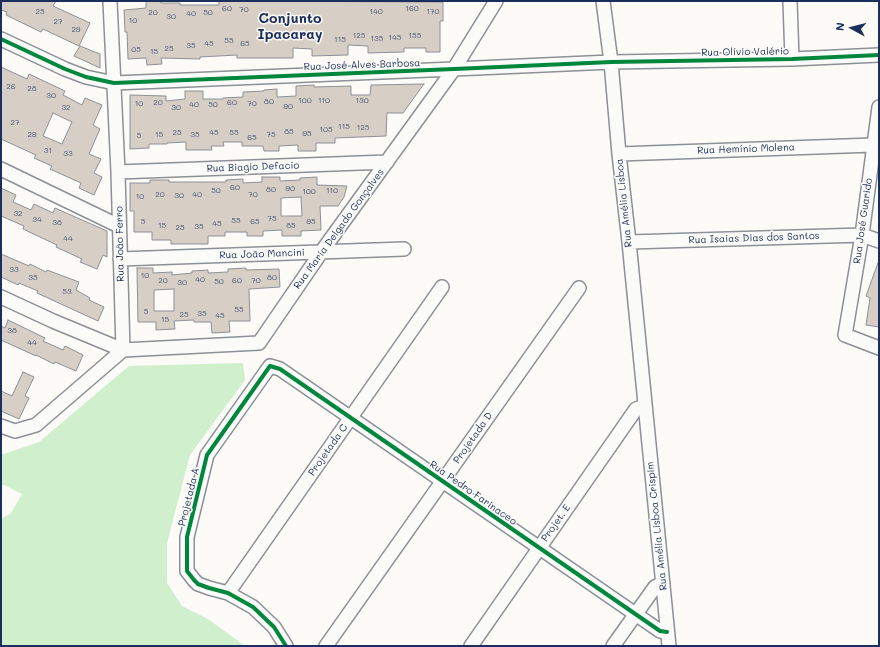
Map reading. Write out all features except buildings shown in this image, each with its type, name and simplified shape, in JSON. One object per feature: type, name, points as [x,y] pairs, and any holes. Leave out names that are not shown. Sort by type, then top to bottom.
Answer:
[{"type":"street","name":"Rua João Ferro","points":[[110,1],[118,172],[123,350]]},
{"type":"street","name":"Rua Maria Delgado Gonçalves","points":[[123,350],[259,343],[322,251],[454,69],[496,1]]},
{"type":"street","name":"Rua Amélia Lisboa","points":[[603,1],[611,62],[645,406]]},
{"type":"street","points":[[790,1],[792,59]]},
{"type":"street","name":"Rua José Alves Barbosa","points":[[1,39],[65,69],[86,77],[114,83],[611,62]]},
{"type":"street","name":"Rua Olívio Valério","points":[[611,62],[792,59],[879,55]]},
{"type":"street","name":"Rua José Guarido","points":[[879,107],[862,235],[845,335],[879,348]]},
{"type":"street","name":"Rua Hemínio Molena","points":[[619,154],[873,145]]},
{"type":"street","name":"Rua Biagio Defacio","points":[[118,172],[387,162]]},
{"type":"street","points":[[1,169],[120,226]]},
{"type":"street","name":"Rua Isaias Dias dos Santos","points":[[629,242],[862,235],[879,241]]},
{"type":"street","name":"Rua João Mancini","points":[[120,259],[404,249]]},
{"type":"street","name":"Projetada C","points":[[228,593],[442,287]]},
{"type":"street","name":"Projetada D","points":[[326,646],[578,288]]},
{"type":"street","points":[[1,297],[123,350],[36,424],[15,431],[1,426]]},
{"type":"street","name":"Rua Pedro Farinaceo","points":[[270,366],[280,369],[660,631],[668,632]]},
{"type":"street","name":"Projetada A","points":[[270,366],[207,455],[187,537],[187,570],[198,584],[228,593],[241,599],[264,616],[274,627],[286,646]]},
{"type":"street","name":"Projet. E","points":[[471,646],[636,409],[645,406]]},
{"type":"street","name":"Rua Amélia Lisboa Crispim","points":[[645,406],[669,646]]},
{"type":"street","points":[[612,646],[654,587],[663,583]]},
{"type":"green space","points":[[243,363],[245,380],[190,455],[167,543],[167,583],[182,606],[208,619],[245,646],[1,646],[1,519],[11,513],[22,494],[1,485],[1,455],[39,442],[129,366]]},
{"type":"cycle path","points":[[1,39],[65,69],[86,77],[114,83],[611,62],[792,59],[879,55]]},
{"type":"cycle path","points":[[286,646],[274,627],[253,607],[228,593],[198,584],[187,571],[187,537],[207,455],[270,366],[280,369],[660,631],[667,632]]},
{"type":"district","name":"Conjunto Ipacaray","points":[[290,28]]}]
